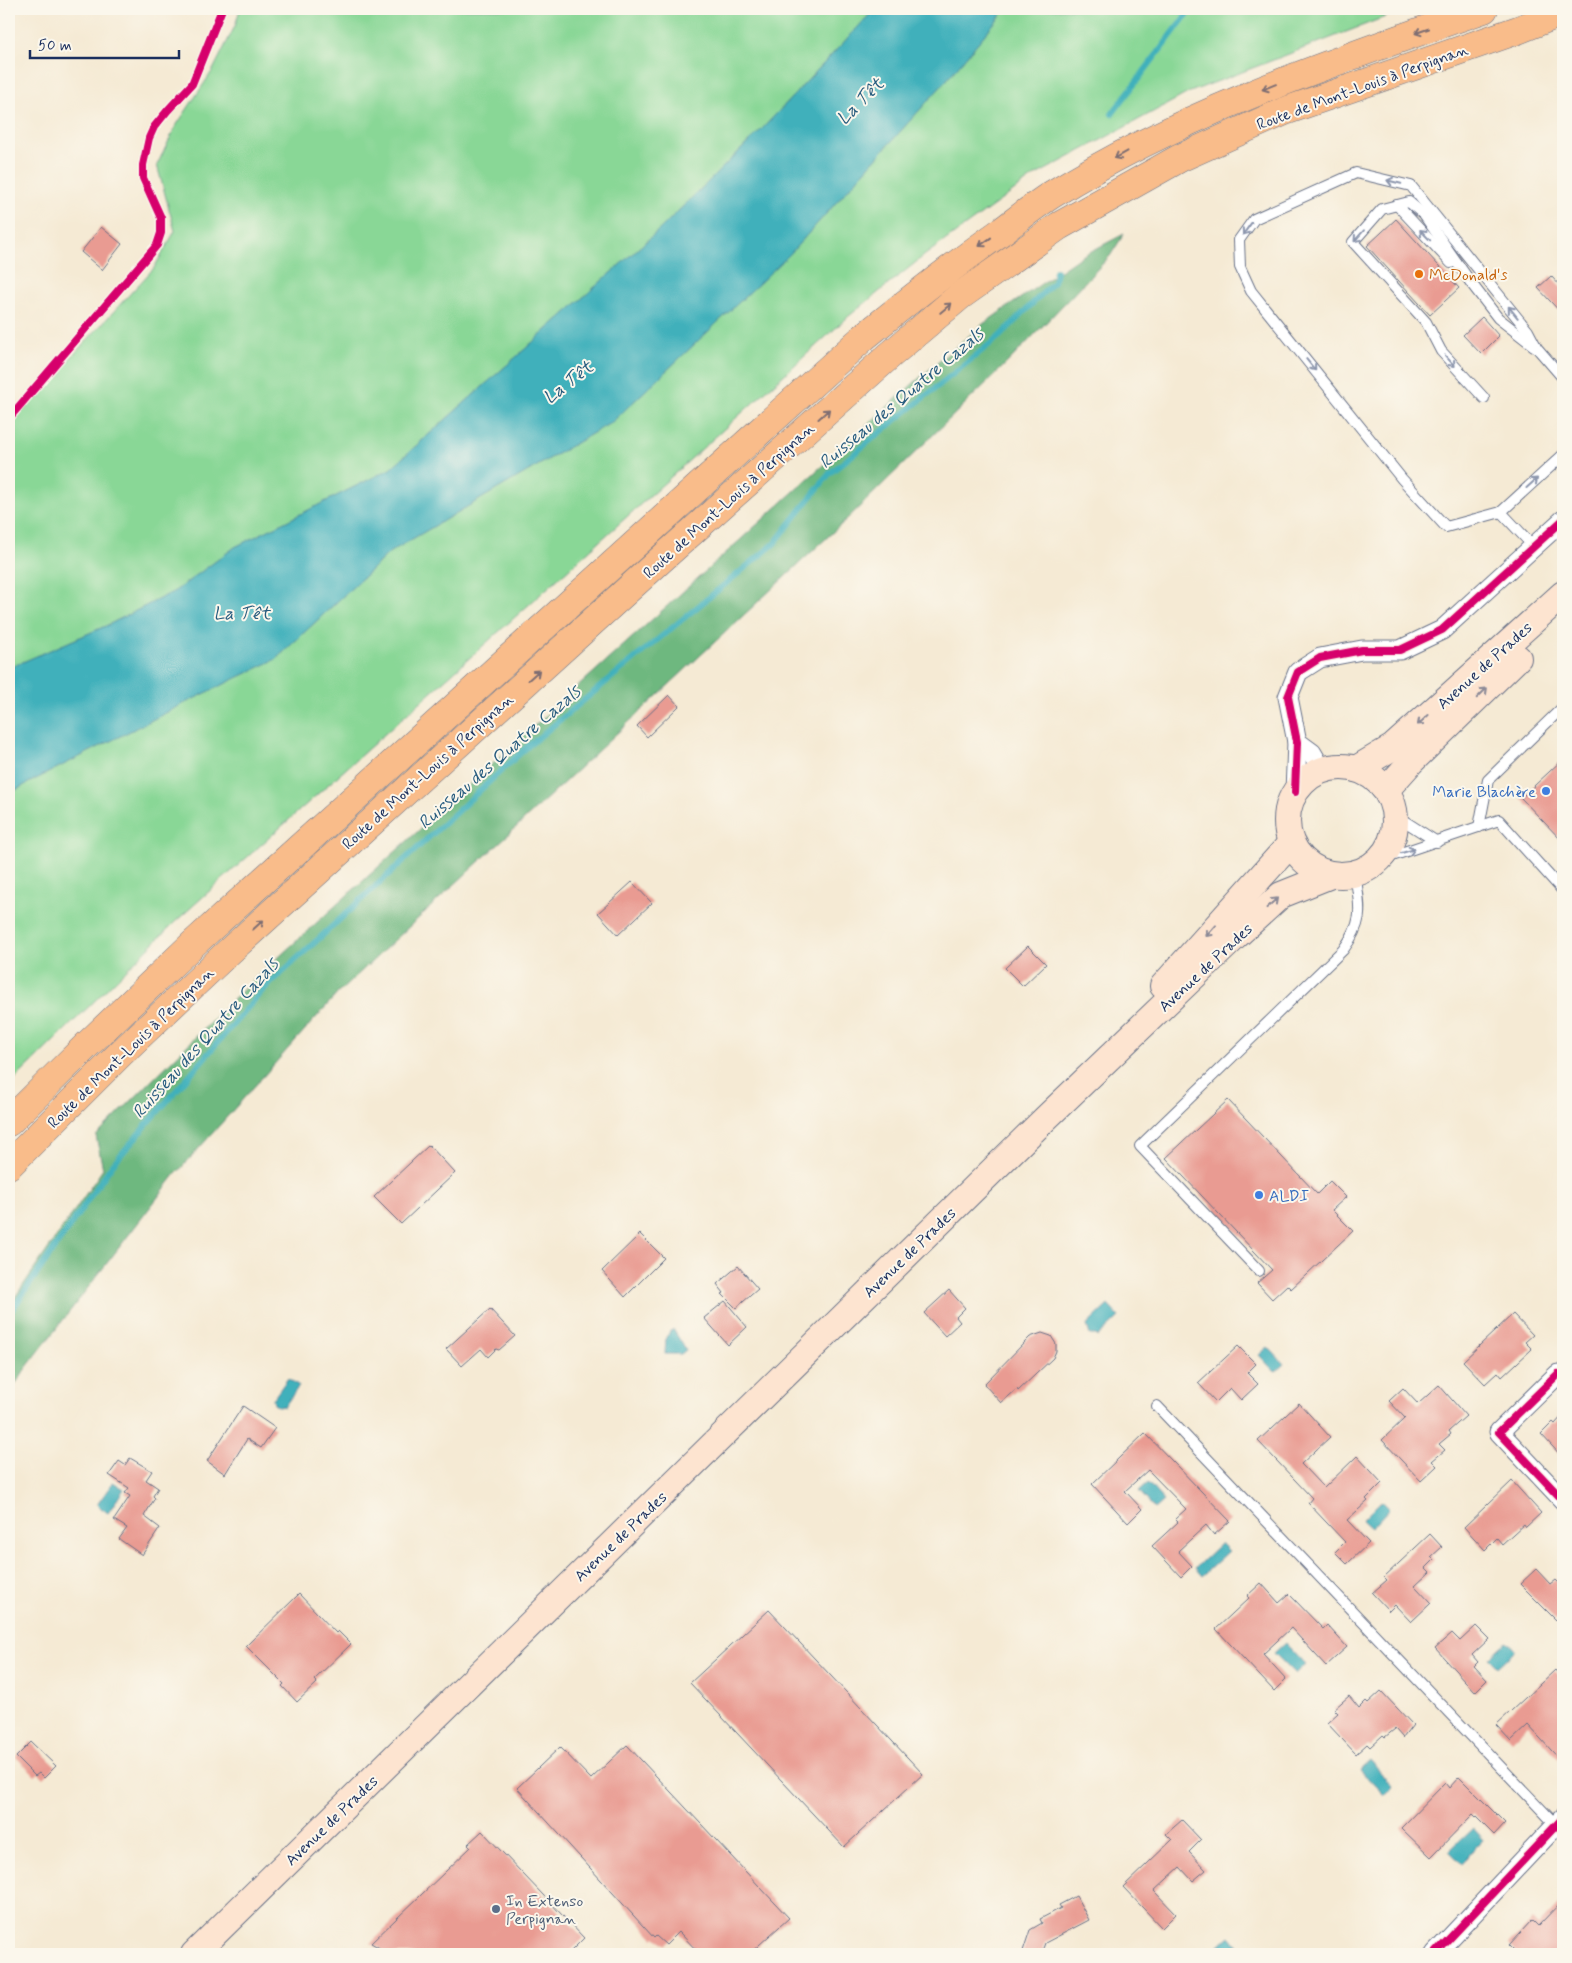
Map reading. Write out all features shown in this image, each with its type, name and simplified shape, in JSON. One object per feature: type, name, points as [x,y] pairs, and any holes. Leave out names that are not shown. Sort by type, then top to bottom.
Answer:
[{"type":"highway","name":"Route de Mont-Louis à Perpignan","points":[[9,1122],[200,938],[864,337],[939,276],[1050,196],[1124,153],[1200,115],[1313,70],[1484,9]]},
{"type":"highway","name":"Route de Mont-Louis à Perpignan","points":[[9,1165],[120,1054],[222,958],[696,528],[889,356],[960,296],[1059,226],[1180,158],[1285,110],[1518,30],[1563,12]]},
{"type":"main road","name":"Avenue de Prades","points":[[1356,769],[1393,747],[1563,594]]},
{"type":"main road","name":"Avenue de Prades","points":[[1386,790],[1418,756],[1563,614]]},
{"type":"main road","points":[[1339,767],[1356,769],[1378,781],[1386,790],[1392,802],[1395,828],[1390,845],[1380,860],[1365,870],[1343,874],[1314,869],[1300,857],[1291,842],[1287,825],[1288,808],[1295,792],[1308,779],[1322,770],[1339,767]]},
{"type":"main road","name":"Avenue de Prades","points":[[1046,1118],[1291,842]]},
{"type":"main road","name":"Avenue de Prades","points":[[194,1954],[1046,1118],[1281,895],[1343,874]]},
{"type":"street","points":[[1295,792],[1297,742],[1288,697],[1298,672],[1320,658],[1362,650],[1400,650],[1442,630],[1563,520]]},
{"type":"street","points":[[1297,742],[1312,753],[1322,770]]},
{"type":"street","points":[[1558,1374],[1499,1432],[1563,1500]]},
{"type":"street","points":[[1435,1954],[1560,1821]]},
{"type":"lane","points":[[1537,348],[1528,330],[1411,186],[1356,173],[1254,219],[1239,240],[1240,267],[1251,291],[1402,479],[1446,527],[1501,512],[1563,455]]},
{"type":"lane","points":[[1484,398],[1441,351],[1426,322],[1353,242],[1382,209],[1397,205],[1471,283],[1498,318],[1537,348],[1563,378]]},
{"type":"lane","points":[[1501,512],[1534,547]]},
{"type":"lane","points":[[1479,828],[1488,780],[1563,707]]},
{"type":"lane","points":[[1395,815],[1437,842]]},
{"type":"lane","points":[[1380,860],[1499,820],[1563,891]]},
{"type":"lane","points":[[1259,1271],[1140,1146],[1343,950],[1354,935],[1359,924],[1360,910],[1343,874]]},
{"type":"lane","points":[[1157,1406],[1560,1821]]},
{"type":"green space","points":[[240,9],[875,9],[763,128],[659,230],[390,469],[235,547],[175,591],[108,625],[9,668],[9,424],[154,268],[175,231],[157,165],[176,126],[213,70],[235,26]]},
{"type":"green space","points":[[1006,9],[1406,9],[1190,92],[1036,175],[925,255],[849,316],[175,922],[9,1085],[9,794],[189,701],[276,659],[390,552],[612,422],[788,256],[944,83]]},
{"type":"green space","points":[[1124,234],[1110,256],[1011,359],[847,519],[338,993],[175,1175],[26,1368],[9,1394],[9,1306],[103,1169],[96,1136],[250,983],[916,381],[983,324],[1080,257]]},
{"type":"water","name":"La Têt","points":[[875,9],[1006,9],[944,83],[788,256],[612,422],[390,552],[276,659],[189,701],[9,794],[9,668],[108,625],[175,591],[235,547],[390,469],[659,230],[763,128]]},
{"type":"water","points":[[1108,1305],[1119,1317],[1098,1337],[1090,1335],[1087,1325]]},
{"type":"water","points":[[673,1329],[686,1350],[681,1354],[665,1354],[666,1337]]},
{"type":"water","points":[[1268,1347],[1284,1364],[1275,1372],[1259,1355]]},
{"type":"water","points":[[288,1378],[299,1386],[284,1407],[279,1407],[274,1404],[273,1399]]},
{"type":"water","points":[[113,1482],[124,1489],[108,1513],[97,1505]]},
{"type":"water","points":[[1148,1483],[1164,1501],[1155,1509],[1139,1491]]},
{"type":"water","points":[[1381,1501],[1389,1509],[1371,1528],[1362,1520]]},
{"type":"water","points":[[1221,1543],[1229,1551],[1202,1576],[1195,1568]]},
{"type":"water","points":[[1507,1642],[1515,1651],[1498,1667],[1489,1658]]},
{"type":"water","points":[[1285,1643],[1305,1664],[1295,1674],[1274,1653]]},
{"type":"water","points":[[1370,1761],[1393,1786],[1384,1795],[1360,1770]]},
{"type":"water","points":[[1473,1828],[1484,1840],[1461,1863],[1449,1851]]},
{"type":"water","points":[[1230,1936],[1239,1947],[1231,1954],[1203,1954],[1210,1948],[1213,1951]]},
{"type":"building","points":[[1396,219],[1459,288],[1430,315],[1367,246]]},
{"type":"building","points":[[101,227],[122,244],[102,270],[81,252]]},
{"type":"building","points":[[1551,276],[1563,289],[1563,315],[1538,288]]},
{"type":"building","points":[[1482,317],[1499,336],[1481,354],[1463,335]]},
{"type":"building","points":[[669,695],[679,706],[647,737],[637,726]]},
{"type":"building","points":[[1563,759],[1563,842],[1521,798]]},
{"type":"building","points":[[632,882],[652,903],[618,935],[598,913]]},
{"type":"building","points":[[1028,946],[1046,964],[1023,986],[1005,968]]},
{"type":"building","name":"ALDI","points":[[1228,1100],[1317,1194],[1330,1181],[1346,1197],[1332,1210],[1353,1231],[1291,1289],[1287,1285],[1272,1299],[1257,1283],[1272,1270],[1166,1158]]},
{"type":"building","points":[[429,1145],[455,1173],[401,1224],[374,1197]]},
{"type":"building","points":[[640,1234],[664,1258],[625,1297],[602,1271]]},
{"type":"building","points":[[738,1266],[758,1289],[736,1308],[722,1294],[724,1293],[717,1284]]},
{"type":"building","points":[[949,1290],[965,1308],[956,1317],[960,1322],[945,1336],[924,1313]]},
{"type":"building","points":[[725,1301],[747,1327],[728,1345],[704,1318]]},
{"type":"building","points":[[490,1309],[515,1336],[488,1357],[481,1349],[462,1366],[446,1349]]},
{"type":"building","points":[[1513,1314],[1533,1335],[1525,1342],[1532,1349],[1502,1377],[1498,1372],[1485,1384],[1463,1361]]},
{"type":"building","points":[[1042,1333],[1051,1336],[1056,1344],[1053,1358],[1018,1391],[1017,1389],[1001,1403],[984,1384],[1030,1337]]},
{"type":"building","points":[[1238,1346],[1256,1364],[1247,1373],[1258,1384],[1241,1400],[1230,1388],[1216,1402],[1198,1383]]},
{"type":"building","points":[[1439,1385],[1466,1416],[1449,1431],[1451,1434],[1439,1444],[1445,1450],[1432,1461],[1437,1466],[1421,1481],[1382,1440],[1405,1418],[1389,1401],[1403,1388],[1418,1404]]},
{"type":"building","points":[[1299,1403],[1330,1437],[1301,1464],[1324,1488],[1357,1456],[1382,1483],[1366,1499],[1368,1501],[1347,1520],[1369,1543],[1347,1564],[1335,1552],[1345,1542],[1308,1503],[1312,1498],[1258,1441]]},
{"type":"building","points":[[243,1406],[275,1428],[261,1448],[247,1439],[225,1474],[207,1461]]},
{"type":"building","points":[[1563,1415],[1563,1458],[1541,1434],[1553,1422],[1555,1424]]},
{"type":"building","points":[[1145,1433],[1230,1521],[1214,1535],[1206,1525],[1178,1551],[1192,1566],[1181,1577],[1152,1546],[1178,1522],[1175,1519],[1186,1509],[1148,1470],[1125,1491],[1142,1509],[1128,1523],[1092,1484]]},
{"type":"building","points":[[130,1458],[152,1471],[146,1480],[158,1488],[153,1496],[155,1498],[144,1516],[160,1528],[142,1555],[119,1539],[127,1528],[114,1520],[130,1496],[125,1493],[129,1488],[109,1475],[119,1461],[125,1465]]},
{"type":"building","points":[[1512,1481],[1541,1513],[1526,1527],[1524,1524],[1502,1544],[1497,1538],[1485,1550],[1464,1527]]},
{"type":"building","points":[[1430,1534],[1442,1547],[1431,1557],[1434,1560],[1426,1568],[1430,1572],[1415,1586],[1431,1603],[1411,1622],[1395,1605],[1389,1611],[1372,1593],[1387,1580],[1384,1577]]},
{"type":"building","points":[[1536,1569],[1550,1584],[1555,1580],[1563,1588],[1563,1627],[1520,1584]]},
{"type":"building","points":[[1261,1583],[1279,1603],[1289,1594],[1323,1629],[1327,1625],[1347,1647],[1326,1666],[1291,1628],[1263,1654],[1286,1679],[1274,1691],[1216,1629],[1249,1598],[1247,1596]]},
{"type":"building","points":[[299,1594],[336,1633],[338,1631],[351,1644],[314,1680],[317,1683],[297,1702],[282,1686],[284,1684],[246,1646]]},
{"type":"building","points":[[769,1610],[923,1774],[844,1847],[690,1683]]},
{"type":"building","points":[[1476,1626],[1489,1639],[1472,1655],[1478,1662],[1474,1666],[1487,1680],[1475,1692],[1435,1648],[1452,1633],[1460,1641]]},
{"type":"building","points":[[1555,1670],[1563,1679],[1563,1763],[1528,1725],[1511,1741],[1496,1725]]},
{"type":"building","points":[[1381,1691],[1413,1725],[1403,1738],[1395,1729],[1385,1737],[1383,1735],[1370,1747],[1367,1744],[1356,1754],[1327,1723],[1338,1713],[1334,1709],[1349,1696],[1359,1708],[1366,1701],[1368,1703]]},
{"type":"building","points":[[31,1742],[56,1766],[44,1778],[39,1773],[35,1776],[16,1757]]},
{"type":"building","points":[[627,1745],[789,1918],[749,1954],[700,1954],[679,1932],[666,1945],[656,1936],[654,1938],[517,1788],[560,1747],[591,1779]]},
{"type":"building","points":[[1459,1777],[1505,1823],[1494,1835],[1473,1814],[1431,1857],[1401,1828],[1445,1783],[1449,1788]]},
{"type":"building","points":[[1182,1820],[1201,1840],[1189,1852],[1206,1870],[1193,1881],[1180,1867],[1154,1891],[1176,1914],[1162,1928],[1123,1887],[1172,1840],[1166,1834]]},
{"type":"building","points":[[482,1831],[584,1938],[568,1954],[390,1954],[371,1943],[471,1847],[468,1844]]},
{"type":"building","points":[[1076,1896],[1089,1920],[1045,1943],[1041,1954],[1022,1954],[1030,1930],[1042,1923],[1040,1919],[1061,1908],[1059,1905]]},
{"type":"building","points":[[1563,1900],[1563,1954],[1518,1954],[1509,1945],[1532,1920],[1538,1926]]},
{"type":"waterway","name":"Ruisseau des Quatre Cazals","points":[[1112,114],[1191,9]]},
{"type":"waterway","name":"Ruisseau des Quatre Cazals","points":[[9,1314],[112,1165],[262,991],[527,747],[774,544],[830,473],[1000,336],[1054,282],[1056,271]]},
{"type":"cycle path","points":[[9,418],[157,245],[161,233],[161,218],[143,178],[143,165],[149,138],[154,127],[192,84],[222,9]]},
{"type":"cycle path","points":[[1295,792],[1297,742],[1288,697],[1298,672],[1320,658],[1362,650],[1400,650],[1442,630],[1563,520]]},
{"type":"cycle path","points":[[1558,1374],[1499,1432],[1563,1500]]},
{"type":"cycle path","points":[[1435,1954],[1563,1818]]},
{"type":"place","name":"McDonald's","points":[[1419,274]]},
{"type":"place","name":"Marie Blachère","points":[[1546,791]]},
{"type":"place","name":"ALDI","points":[[1259,1195]]},
{"type":"place","name":"In Extenso Perpignan","points":[[496,1909]]}]
